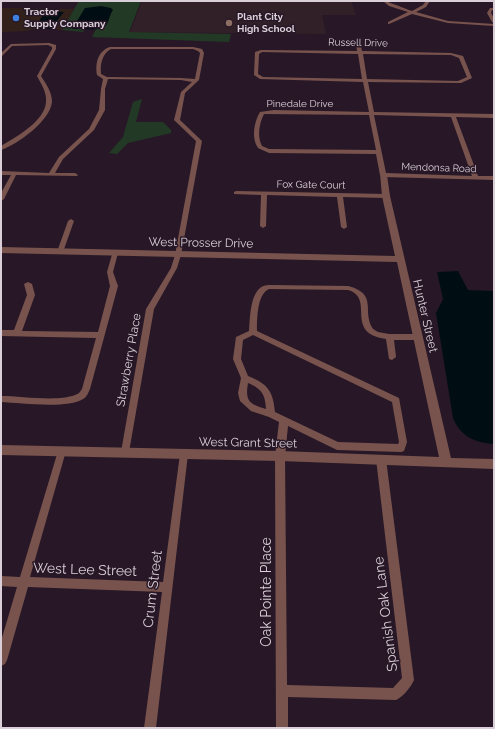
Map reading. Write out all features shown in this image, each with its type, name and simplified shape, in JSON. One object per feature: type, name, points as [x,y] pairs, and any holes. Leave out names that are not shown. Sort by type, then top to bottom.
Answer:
[{"type":"street","points":[[385,1],[390,5],[448,22],[494,25]]},
{"type":"street","points":[[390,23],[425,6],[428,1]]},
{"type":"street","points":[[494,9],[490,9],[489,13],[494,22]]},
{"type":"street","points":[[358,42],[383,175]]},
{"type":"street","points":[[1,56],[11,45],[49,44],[54,46],[54,49],[39,76],[48,94],[48,101],[42,117],[35,127],[1,148]]},
{"type":"street","points":[[115,47],[193,48],[200,50],[202,53],[196,81],[181,79],[106,78],[99,75],[97,67],[106,49],[115,47]]},
{"type":"street","name":"Russell Drive","points":[[359,52],[451,54],[461,57],[470,78],[459,82],[365,80],[262,78],[256,75],[257,53],[359,52]]},
{"type":"street","points":[[51,174],[60,158],[91,130],[102,110],[103,89],[106,78]]},
{"type":"street","name":"Strawberry Place","points":[[125,452],[150,309],[174,268],[178,255],[199,141],[177,120],[183,92],[196,81]]},
{"type":"street","name":"Pinedale Drive","points":[[379,152],[269,151],[261,148],[257,143],[258,119],[262,113],[494,116]]},
{"type":"street","points":[[453,115],[476,178]]},
{"type":"street","points":[[1,173],[75,174]]},
{"type":"street","points":[[1,199],[14,174]]},
{"type":"street","name":"Mendonsa Road","points":[[383,175],[494,178]]},
{"type":"street","name":"Hunter Street","points":[[383,175],[386,196],[446,462]]},
{"type":"street","name":"Fox Gate Court","points":[[236,193],[386,196]]},
{"type":"street","points":[[262,226],[264,194]]},
{"type":"street","points":[[340,195],[344,227]]},
{"type":"street","points":[[60,252],[71,221]]},
{"type":"street","name":"West Prosser Drive","points":[[1,250],[400,259]]},
{"type":"street","points":[[1,399],[62,400],[79,398],[86,389],[114,286],[110,272],[115,253]]},
{"type":"street","points":[[17,333],[31,295],[28,284]]},
{"type":"street","points":[[253,332],[254,310],[263,289],[274,286],[320,287],[355,290],[363,298],[368,328],[377,335],[390,337],[417,337]]},
{"type":"street","points":[[253,332],[394,398],[403,446],[399,449],[342,447],[271,414],[254,409],[244,401],[242,393],[245,378],[238,359],[239,340],[253,332]]},
{"type":"street","points":[[1,333],[101,335]]},
{"type":"street","points":[[390,337],[392,357]]},
{"type":"street","points":[[245,378],[262,385],[269,394],[271,414]]},
{"type":"street","name":"Oak Pointe Place","points":[[282,728],[280,456],[284,420]]},
{"type":"street","name":"West Grant Street","points":[[1,450],[280,456],[494,464]]},
{"type":"street","points":[[1,660],[62,451]]},
{"type":"street","name":"Crum Street","points":[[150,728],[184,454]]},
{"type":"street","name":"Spanish Oak Lane","points":[[282,691],[396,694],[408,680],[381,459]]},
{"type":"street","name":"West Lee Street","points":[[1,582],[168,587]]},
{"type":"shaded area","name":"Plant City High School","points":[[142,1],[351,1],[356,15],[322,15],[326,34],[130,32]]},
{"type":"shaded area","points":[[101,6],[111,8],[113,10],[107,24],[104,27],[91,30],[73,29],[69,26],[78,24],[77,21],[85,8]]},
{"type":"shaded area","points":[[1,8],[74,9],[62,30],[50,29],[63,12],[41,20],[35,29],[26,31],[1,32]]},
{"type":"shaded area","points":[[45,11],[64,12],[50,29],[35,29]]},
{"type":"shaded area","points":[[458,271],[468,290],[494,291],[494,444],[475,440],[464,434],[453,418],[436,313],[443,299],[437,272]]},
{"type":"green space","points":[[79,1],[141,1],[129,32],[231,34],[229,42],[92,37],[96,29],[100,29],[85,8],[78,24],[74,25],[73,29],[85,29],[83,32],[62,30]]},
{"type":"green space","points":[[142,99],[136,122],[163,122],[171,130],[171,133],[128,143],[117,154],[109,153],[123,137],[133,102]]},
{"type":"place","name":"Tractor Supply Company","points":[[16,18]]},
{"type":"place","name":"Plant City High School","points":[[229,23]]}]
